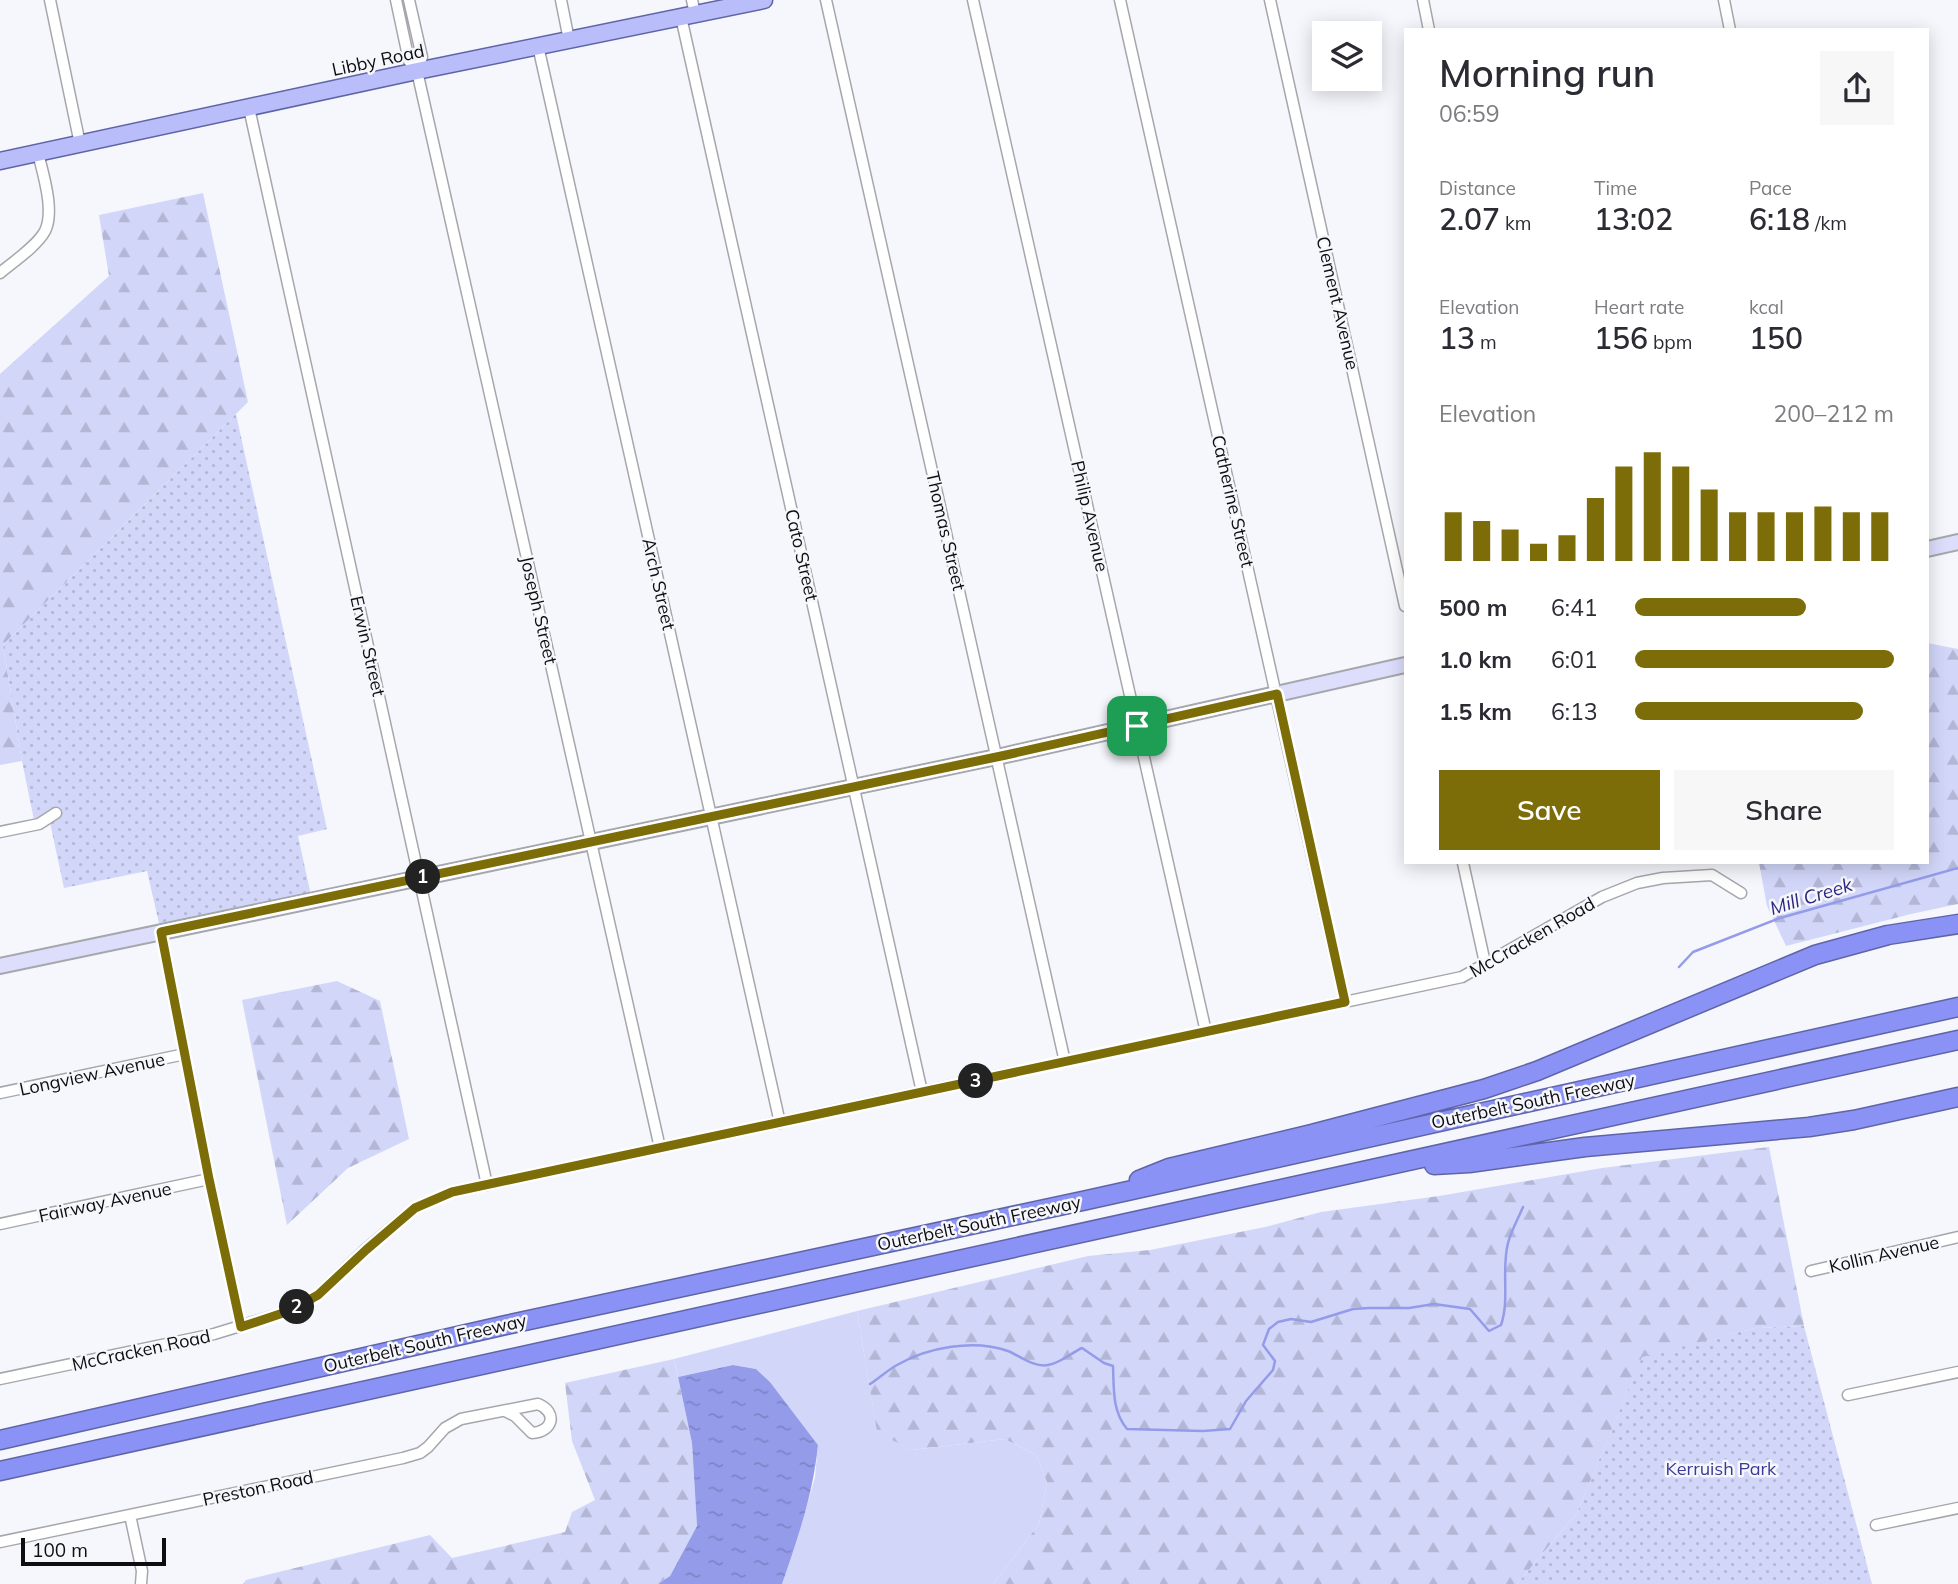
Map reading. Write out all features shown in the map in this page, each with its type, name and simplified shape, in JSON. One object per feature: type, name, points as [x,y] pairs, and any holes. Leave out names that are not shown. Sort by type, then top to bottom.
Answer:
[{"type":"highway","points":[[1087,1200],[1169,1168],[1484,1089],[1537,1071],[1815,955],[1888,935],[1958,924]]},
{"type":"highway","name":"Outerbelt South Freeway","points":[[0,1440],[506,1325],[1087,1200],[1958,1007]]},
{"type":"highway","name":"Outerbelt South Freeway","points":[[0,1471],[1958,1040]]},
{"type":"highway","points":[[1378,1168],[1469,1163],[1558,1150],[1809,1128],[1958,1097]]},
{"type":"highway","points":[[0,1432],[174,1399]]},
{"type":"main road","name":"Libby Road","points":[[0,161],[569,40],[689,10],[764,0]]},
{"type":"street","points":[[50,0],[80,144]]},
{"type":"street","points":[[396,0],[409,61],[417,71]]},
{"type":"street","points":[[410,0],[422,57],[417,71]]},
{"type":"street","points":[[561,0],[569,40]]},
{"type":"street","name":"Thomas Street","points":[[826,0],[1065,1062]]},
{"type":"street","name":"Philip Avenue","points":[[973,0],[1206,1032]]},
{"type":"street","name":"Catherine Street","points":[[1120,0],[1345,1002]]},
{"type":"street","name":"Clement Avenue","points":[[1270,0],[1404,602]]},
{"type":"street","points":[[1423,0],[1429,28]]},
{"type":"street","points":[[1724,0],[1730,28]]},
{"type":"street","name":"Cato Street","points":[[689,10],[922,1092]]},
{"type":"street","name":"Arch Street","points":[[538,46],[780,1123]]},
{"type":"street","name":"Joseph Street","points":[[417,71],[660,1148]]},
{"type":"street","name":"Erwin Street","points":[[249,108],[487,1185]]},
{"type":"street","points":[[0,273],[31,247],[45,231],[49,212],[38,153]]},
{"type":"street","points":[[1929,549],[1958,542]]},
{"type":"street","points":[[0,966],[997,757],[1404,665]]},
{"type":"street","points":[[0,832],[39,824],[56,813]]},
{"type":"street","points":[[1463,864],[1485,963]]},
{"type":"street","name":"McCracken Road","points":[[0,1379],[241,1327],[289,1311],[318,1295],[415,1208],[452,1192],[1462,977],[1602,897],[1637,883],[1663,878],[1712,875],[1741,893]]},
{"type":"street","points":[[161,932],[241,1327]]},
{"type":"street","name":"Longview Avenue","points":[[0,1093],[185,1054]]},
{"type":"street","name":"Fairway Avenue","points":[[0,1224],[209,1179]]},
{"type":"street","name":"Kollin Avenue","points":[[1811,1271],[1958,1237]]},
{"type":"street","points":[[1848,1395],[1958,1372]]},
{"type":"street","name":"Preston Road","points":[[0,1542],[403,1458],[420,1453],[452,1423],[505,1411]]},
{"type":"street","points":[[1876,1525],[1958,1508]]},
{"type":"street","points":[[130,1515],[142,1571],[141,1584]]},
{"type":"green space","points":[[203,193],[248,402],[3,645],[22,761],[0,765],[0,374],[109,276],[99,215]]},
{"type":"green space","points":[[236,414],[327,829],[298,836],[312,900],[161,932],[147,871],[64,888],[49,818],[35,825],[3,645]]},
{"type":"green space","points":[[1929,643],[1958,649],[1958,904],[1786,946],[1767,906],[1759,864],[1929,864]]},
{"type":"green space","points":[[337,981],[380,1001],[409,1139],[348,1168],[287,1225],[242,1000]]},
{"type":"green space","points":[[1769,1147],[1804,1326],[1755,1328],[1642,1358],[1577,1513],[1517,1584],[993,1584],[1039,1524],[1047,1482],[1036,1455],[1005,1439],[911,1450],[877,1432],[857,1311],[1088,1256],[1150,1250],[1265,1227],[1321,1212],[1439,1196],[1602,1168]]},
{"type":"green space","points":[[857,1311],[877,1431],[911,1450],[1005,1439],[1036,1455],[1047,1482],[1039,1524],[993,1584],[782,1584],[815,1477],[818,1445],[770,1382],[756,1369],[733,1365],[678,1377],[674,1359]]},
{"type":"green space","name":"Kerruish Park","points":[[1804,1326],[1872,1584],[1517,1584],[1577,1513],[1642,1357],[1755,1328]]},
{"type":"green space","points":[[674,1359],[692,1443],[697,1526],[670,1576],[658,1584],[243,1584],[246,1580],[430,1535],[452,1558],[565,1532],[572,1512],[595,1500],[572,1441],[565,1383]]},
{"type":"water","points":[[733,1365],[756,1369],[770,1382],[818,1445],[809,1498],[788,1567],[782,1584],[658,1584],[670,1576],[697,1526],[692,1443],[678,1377]]},
{"type":"waterway","name":"Mill Creek","points":[[1679,967],[1693,952],[1780,918],[1958,868]]},
{"type":"waterway","points":[[870,1384],[909,1359],[937,1349],[966,1345],[995,1347],[1033,1363],[1048,1365],[1082,1348],[1113,1366],[1116,1407],[1127,1429],[1230,1429],[1246,1401],[1273,1370],[1275,1361],[1263,1345],[1269,1329],[1278,1322],[1291,1319],[1311,1322],[1353,1309],[1409,1308],[1434,1304],[1470,1309],[1489,1331],[1501,1325],[1505,1305],[1506,1253],[1523,1207]]},
{"type":"route","points":[[1277,694],[1345,1002],[452,1192],[415,1208],[318,1295],[289,1311],[241,1327],[161,932],[1137,726],[1277,694]]}]
